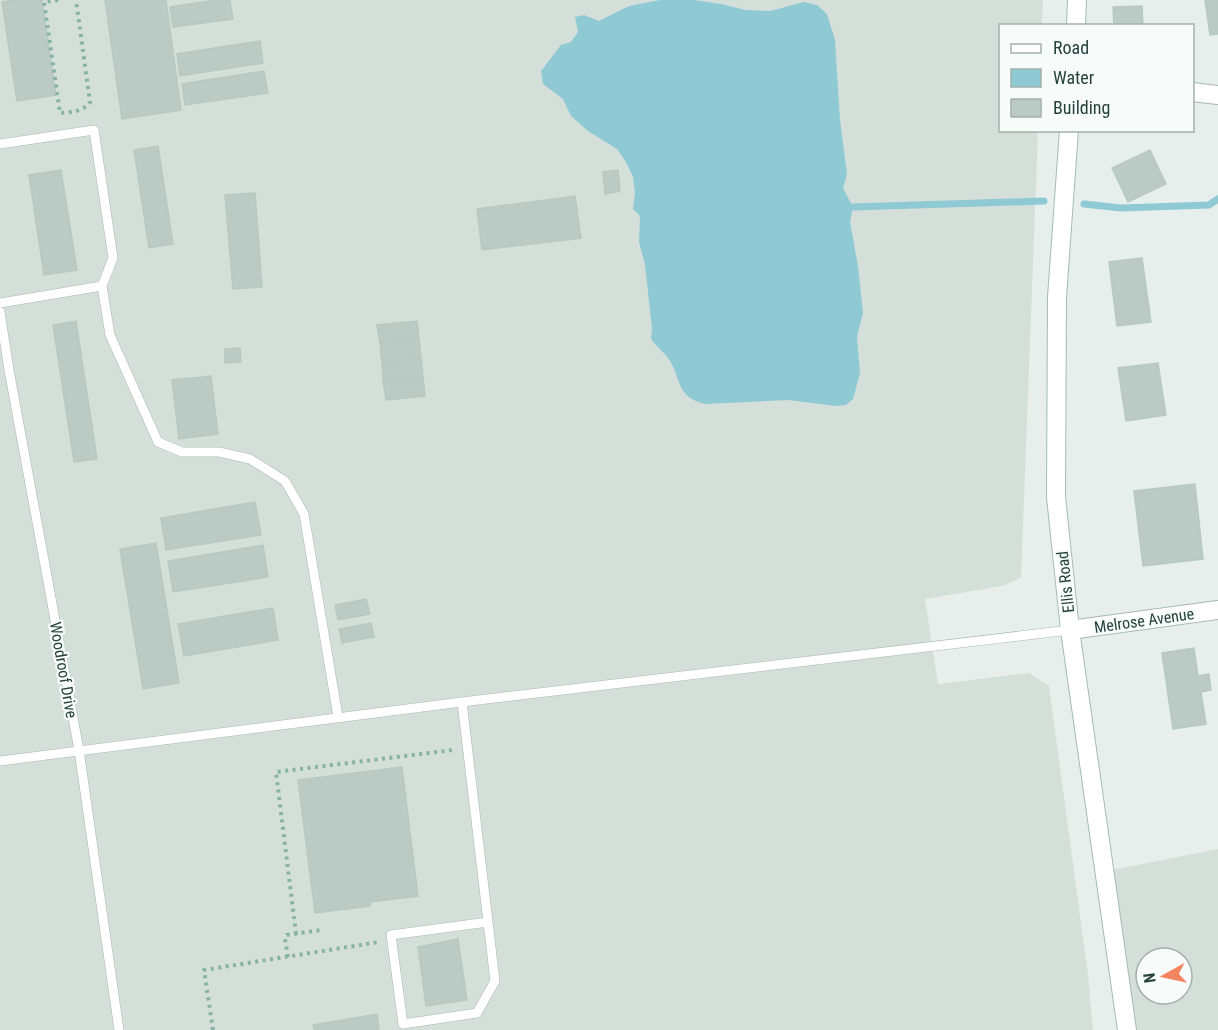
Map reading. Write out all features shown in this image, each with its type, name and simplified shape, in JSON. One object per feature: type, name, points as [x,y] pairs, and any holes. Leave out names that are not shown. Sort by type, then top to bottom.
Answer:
[{"type":"street","points":[[1076,24],[1077,0]]},
{"type":"street","points":[[1194,92],[1218,95]]},
{"type":"street","name":"Ellis Road","points":[[1070,132],[1057,297],[1056,498],[1070,630],[1126,1030]]},
{"type":"street","name":"Melrose Avenue","points":[[1070,630],[1218,610]]},
{"type":"lane","points":[[0,144],[94,130],[113,258],[102,286],[110,335],[158,442],[182,452],[219,452],[250,459],[285,481],[304,514],[338,717]]},
{"type":"lane","points":[[0,303],[102,286]]},
{"type":"lane","name":"Woodroof Drive","points":[[0,312],[4,370],[79,750],[119,1030]]},
{"type":"lane","points":[[0,761],[338,717],[1070,630]]},
{"type":"lane","points":[[462,702],[495,981],[477,1014],[403,1024],[391,935],[488,922]]},
{"type":"path","points":[[58,0],[44,2],[60,113],[81,110],[86,108],[90,102],[76,0]]},
{"type":"path","points":[[296,934],[276,772],[468,748]]},
{"type":"path","points":[[288,957],[285,939],[287,935],[321,930]]},
{"type":"path","points":[[213,1030],[204,970],[391,939]]},
{"type":"shaded area","points":[[0,0],[1043,0],[1042,24],[999,24],[999,132],[1038,132],[1021,578],[1002,586],[925,599],[938,684],[1029,673],[1049,686],[1088,975],[1093,1030],[0,1030]]},
{"type":"shaded area","points":[[1218,849],[1218,1030],[1131,1030],[1112,870]]},
{"type":"water","points":[[660,0],[694,0],[746,10],[770,11],[804,2],[817,5],[827,14],[835,40],[840,120],[847,174],[843,188],[853,207],[850,222],[863,313],[857,337],[860,373],[853,399],[846,405],[836,406],[788,400],[705,404],[696,401],[685,393],[670,361],[651,339],[652,328],[645,265],[639,242],[640,216],[633,209],[635,193],[633,177],[617,149],[588,131],[571,116],[563,99],[543,84],[541,71],[561,45],[571,42],[578,32],[575,17],[584,15],[599,21],[629,6]]},
{"type":"building","points":[[42,0],[56,95],[17,101],[2,2]]},
{"type":"building","points":[[105,0],[166,0],[181,110],[122,119]]},
{"type":"building","points":[[230,0],[233,19],[173,27],[170,7]]},
{"type":"building","points":[[1205,0],[1218,0],[1218,34],[1210,35]]},
{"type":"building","points":[[1142,6],[1143,24],[1114,24],[1113,7]]},
{"type":"building","points":[[260,41],[263,63],[180,76],[177,54]]},
{"type":"building","points":[[264,71],[268,93],[185,105],[182,84]]},
{"type":"building","points":[[158,146],[173,244],[149,248],[134,150]]},
{"type":"building","points":[[1150,150],[1166,184],[1128,202],[1112,168]]},
{"type":"building","points":[[61,170],[77,270],[44,275],[29,175]]},
{"type":"building","points":[[618,170],[620,191],[605,194],[603,172]]},
{"type":"building","points":[[255,193],[262,287],[233,289],[225,195]]},
{"type":"building","points":[[575,196],[581,238],[482,250],[477,209]]},
{"type":"building","points":[[1142,258],[1151,322],[1117,326],[1109,262]]},
{"type":"building","points":[[76,321],[97,459],[74,462],[53,325]]},
{"type":"building","points":[[417,321],[419,339],[380,344],[377,325]]},
{"type":"building","points":[[419,339],[421,358],[382,363],[380,344]]},
{"type":"building","points":[[240,348],[241,362],[225,363],[225,349]]},
{"type":"building","points":[[421,358],[423,377],[383,381],[382,363]]},
{"type":"building","points":[[1158,363],[1166,415],[1126,421],[1118,368]]},
{"type":"building","points":[[211,376],[218,434],[179,439],[172,380]]},
{"type":"building","points":[[423,377],[425,396],[386,400],[383,381]]},
{"type":"building","points":[[1195,484],[1203,559],[1143,566],[1134,491]]},
{"type":"building","points":[[255,502],[261,535],[166,550],[161,518]]},
{"type":"building","points":[[156,543],[179,683],[143,689],[120,549]]},
{"type":"building","points":[[263,545],[268,577],[173,592],[168,561]]},
{"type":"building","points":[[366,599],[370,614],[338,620],[335,605]]},
{"type":"building","points":[[273,608],[278,640],[184,656],[178,624]]},
{"type":"building","points":[[371,623],[374,637],[342,643],[339,629]]},
{"type":"building","points":[[1194,648],[1198,676],[1209,674],[1211,690],[1201,692],[1206,724],[1173,729],[1162,653]]},
{"type":"building","points":[[402,767],[418,896],[370,902],[370,906],[315,913],[298,780]]},
{"type":"building","points":[[458,939],[467,1000],[426,1006],[418,947]]},
{"type":"building","points":[[377,1014],[379,1030],[314,1030],[313,1025]]},
{"type":"waterway","points":[[1084,204],[1121,208],[1209,205],[1218,199]]},
{"type":"waterway","points":[[853,207],[1044,201]]}]
